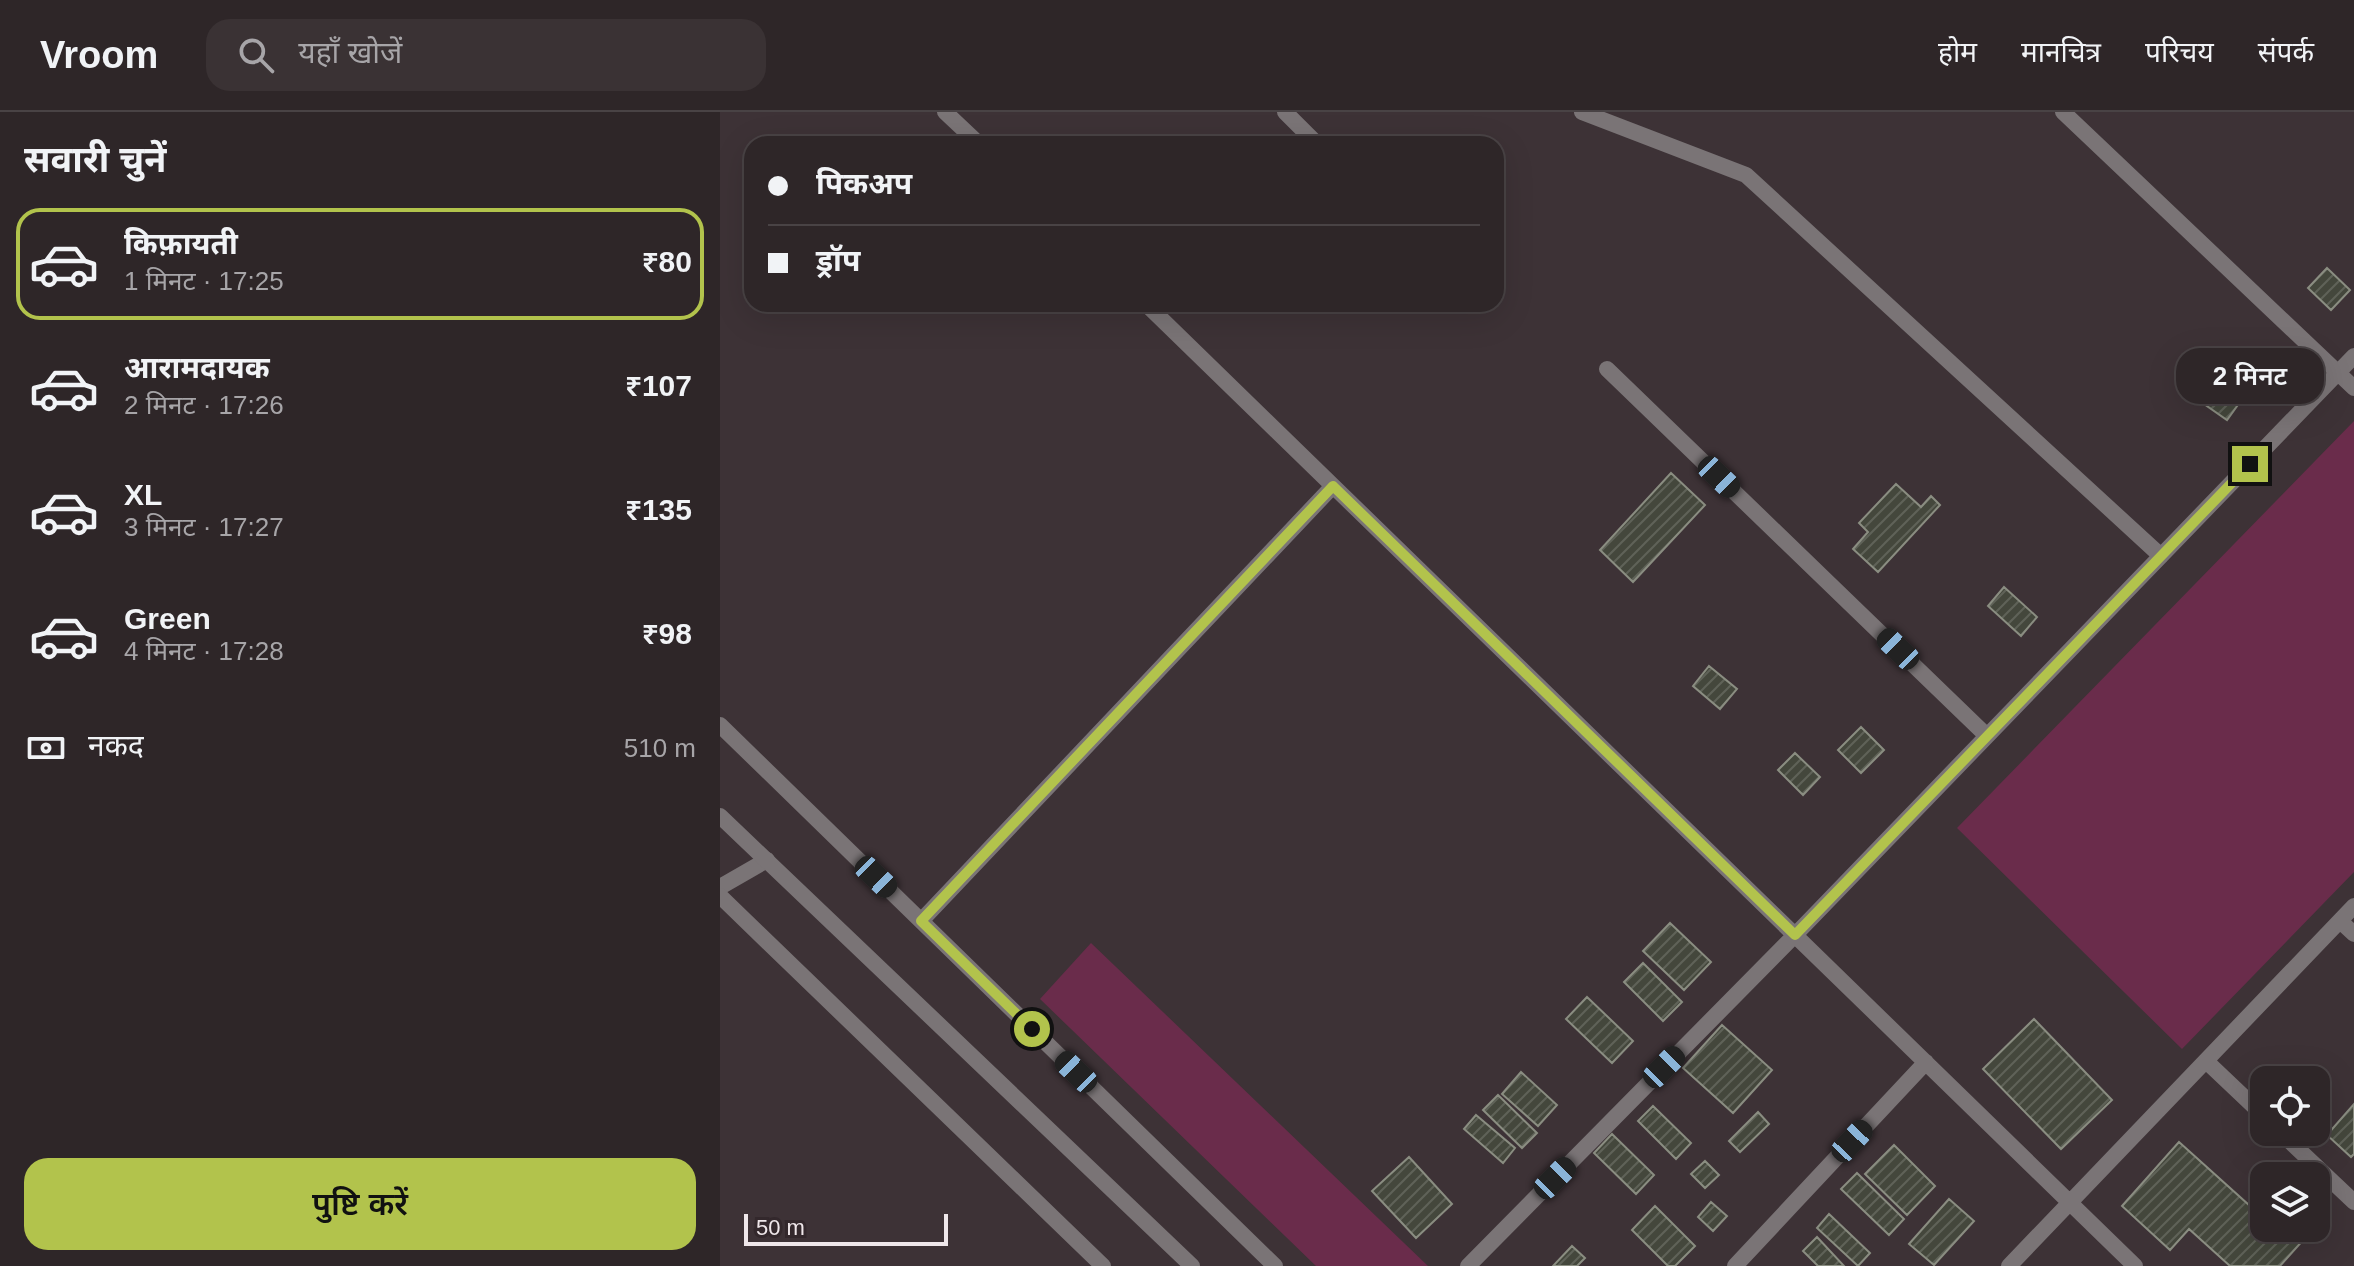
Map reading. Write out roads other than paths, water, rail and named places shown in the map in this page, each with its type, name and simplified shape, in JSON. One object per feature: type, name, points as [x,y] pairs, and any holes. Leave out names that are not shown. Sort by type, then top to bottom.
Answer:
[{"type":"street","points":[[1285,112],[1309,136]]},
{"type":"street","points":[[1582,112],[1746,175],[2161,556]]},
{"type":"street","points":[[2063,112],[2354,388]]},
{"type":"street","points":[[951,114],[972,136]]},
{"type":"street","points":[[1154,312],[2135,1266]]},
{"type":"street","points":[[1468,1266],[1795,935],[2354,356]]},
{"type":"street","points":[[1607,369],[1987,736]]},
{"type":"street","points":[[921,921],[1333,486]]},
{"type":"street","points":[[720,725],[1275,1266]]},
{"type":"street","points":[[720,816],[1192,1266]]},
{"type":"street","points":[[720,887],[767,860]]},
{"type":"street","points":[[720,896],[1103,1266]]},
{"type":"street","points":[[2009,1266],[2354,906]]},
{"type":"street","points":[[2340,921],[2354,934]]},
{"type":"street","points":[[2206,1061],[2250,1103]]},
{"type":"street","points":[[1735,1266],[1926,1062]]},
{"type":"street","points":[[2295,1146],[2354,1202]]}]
